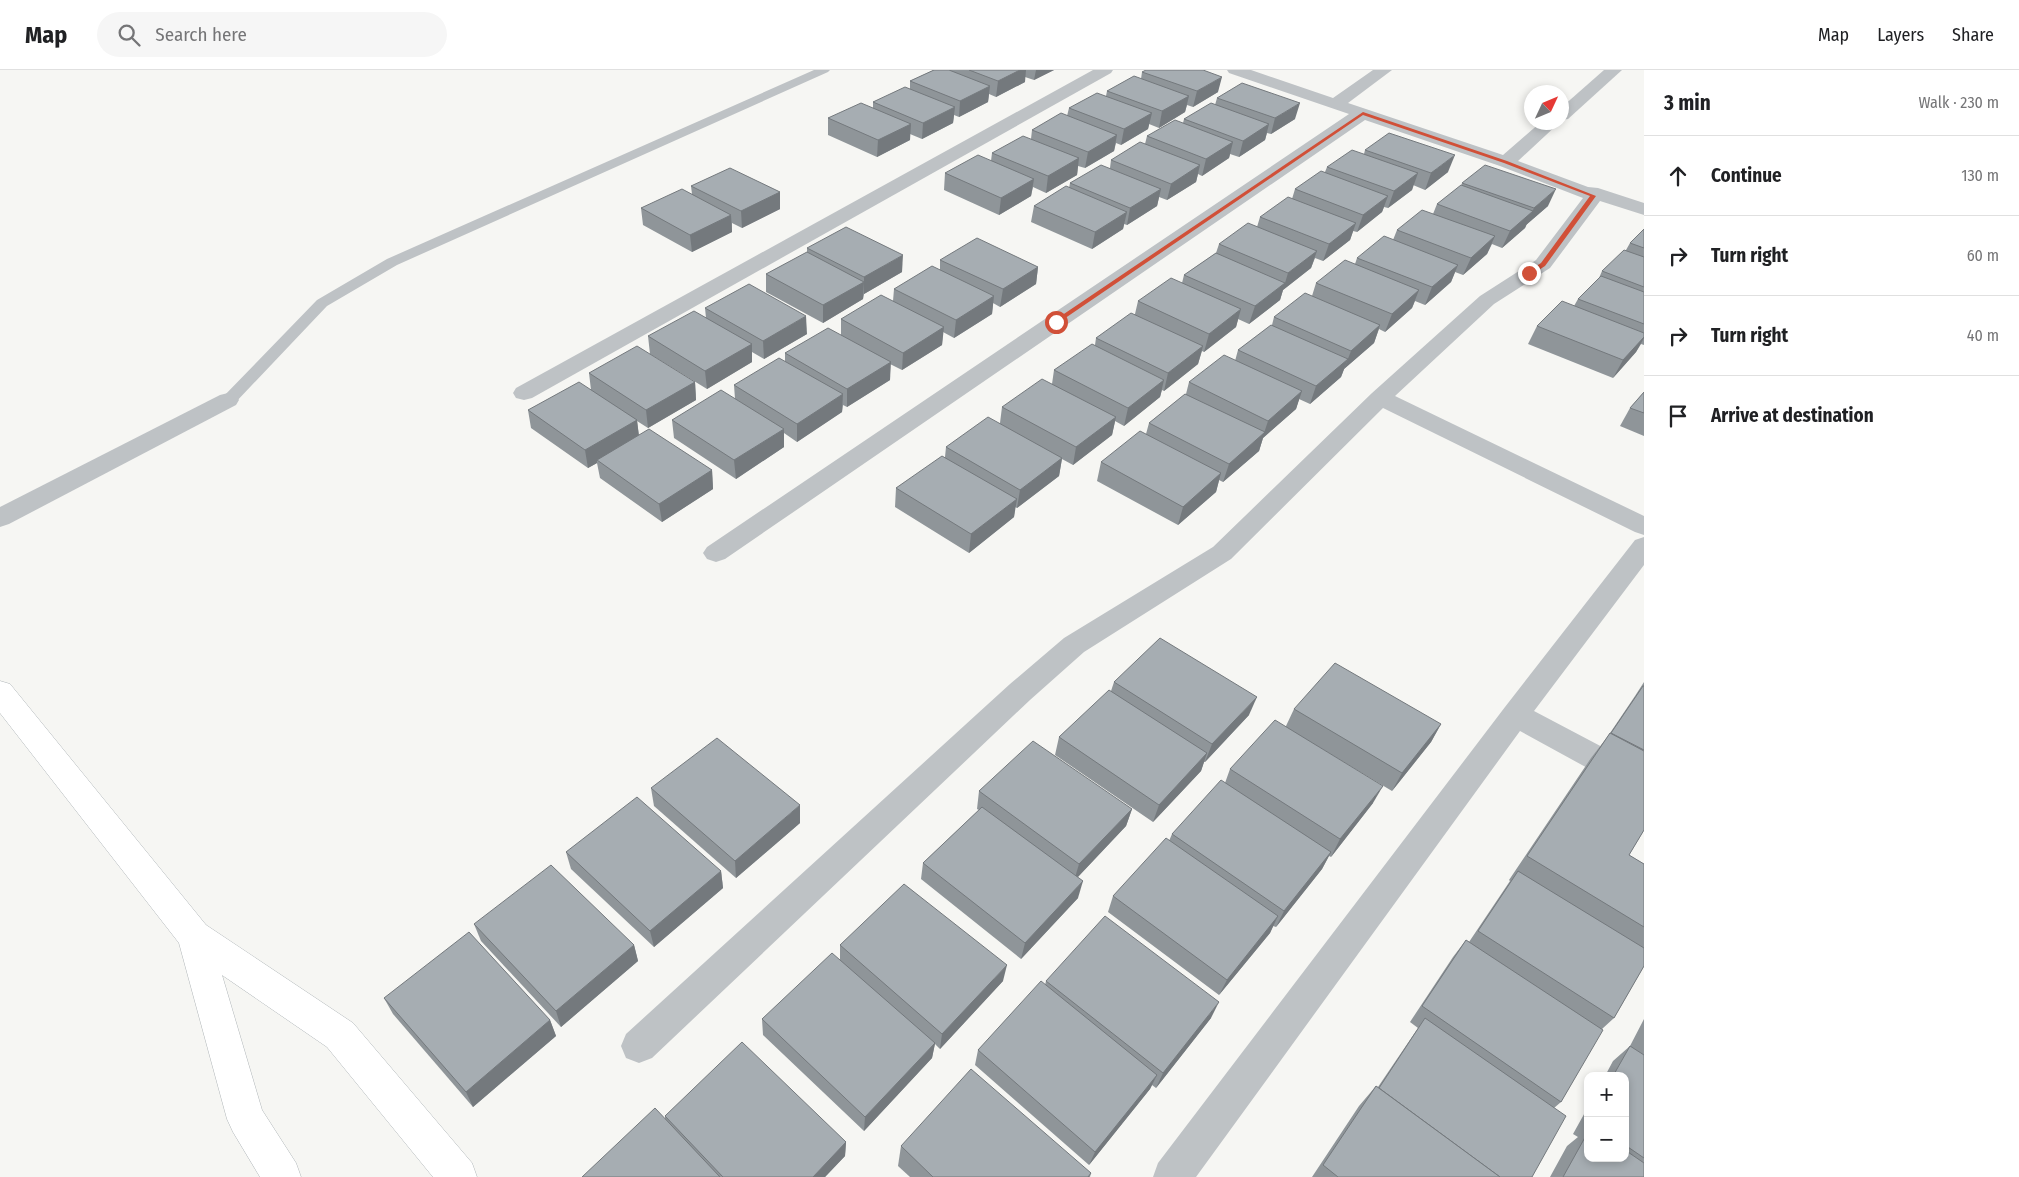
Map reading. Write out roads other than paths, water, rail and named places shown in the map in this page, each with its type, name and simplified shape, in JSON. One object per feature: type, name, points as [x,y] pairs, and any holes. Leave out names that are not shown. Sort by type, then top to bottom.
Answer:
[{"type":"street","points":[[524,393],[1105,70]]},
{"type":"street","points":[[1235,70],[1506,162],[1594,196]]},
{"type":"street","points":[[1335,104],[1384,70]]},
{"type":"street","points":[[1569,109],[1614,70]]},
{"type":"street","points":[[716,553],[1363,113]]},
{"type":"street","points":[[1506,162],[1543,130]]},
{"type":"street","points":[[1594,196],[1591,192],[1644,209]]},
{"type":"street","points":[[639,1046],[1020,692],[1067,651],[1222,553],[1380,398],[1487,300],[1543,264],[1594,196]]},
{"type":"street","points":[[1380,398],[1644,526]]},
{"type":"street","points":[[0,518],[228,400]]},
{"type":"street","points":[[1172,1177],[1515,715],[1644,546]]},
{"type":"street","points":[[0,692],[194,936],[340,1035],[458,1177]]},
{"type":"street","points":[[1515,715],[1644,784]]},
{"type":"street","points":[[194,936],[246,1118],[282,1177]]},
{"type":"lane","points":[[228,400],[322,303],[392,262],[824,70]]}]
